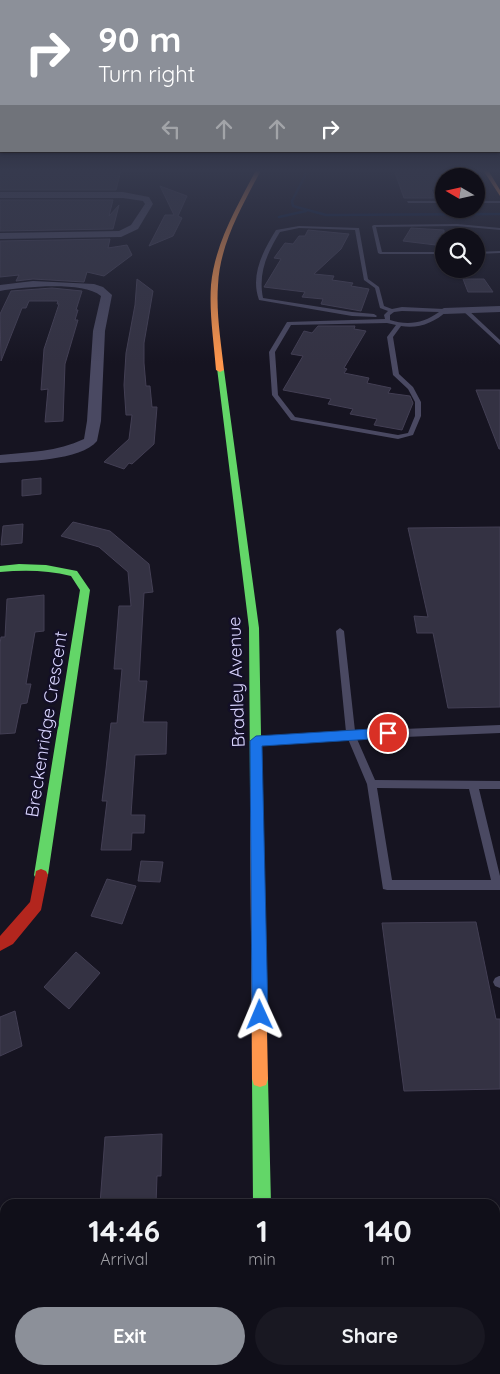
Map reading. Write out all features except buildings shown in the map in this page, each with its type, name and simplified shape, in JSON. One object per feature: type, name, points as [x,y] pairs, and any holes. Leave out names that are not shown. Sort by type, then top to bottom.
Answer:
[{"type":"main road","name":"Bradley Avenue","points":[[227,234],[218,260],[214,306],[223,398],[254,628],[262,1199]]},
{"type":"main road","name":"Breckenridge Crescent","points":[[0,569],[54,566],[74,572],[85,590],[36,905],[8,939],[0,944]]},
{"type":"street","points":[[0,236],[114,234]]},
{"type":"street","points":[[0,288],[26,285],[83,286],[95,288],[107,295],[99,331],[94,420],[90,441],[64,452],[0,460]]},
{"type":"street","points":[[444,311],[500,309]]},
{"type":"lane","points":[[276,234],[263,256],[256,284],[260,299],[388,318],[399,325],[416,326],[434,320],[444,311]]},
{"type":"lane","points":[[358,234],[366,280],[377,287],[382,307],[392,311],[444,311]]},
{"type":"lane","points":[[376,234],[380,253],[435,253]]},
{"type":"lane","points":[[485,253],[500,252]]},
{"type":"lane","points":[[466,310],[500,343]]},
{"type":"lane","points":[[388,318],[392,311]]},
{"type":"lane","points":[[388,318],[289,323],[272,352],[275,395],[293,419],[398,437],[411,434],[419,418],[417,395],[411,387],[396,375],[390,344],[390,337],[399,325]]},
{"type":"lane","points":[[340,631],[351,735],[372,784],[387,885],[498,884],[473,784]]},
{"type":"lane","points":[[256,741],[500,729]]},
{"type":"lane","points":[[372,784],[500,784]]},
{"type":"traffic: fast","points":[[220,370],[254,628],[256,788]]},
{"type":"traffic: fast","points":[[0,569],[37,567],[74,573],[85,590],[41,875]]},
{"type":"traffic: fast","points":[[260,1079],[262,1199]]},
{"type":"traffic: slow","points":[[220,370],[214,299],[216,271],[222,246],[227,234]]},
{"type":"traffic: slow","points":[[256,788],[260,1079]]},
{"type":"traffic: jam","points":[[0,944],[8,939],[36,905],[41,875]]},
{"type":"route","points":[[260,1015],[256,741],[388,733]]}]
